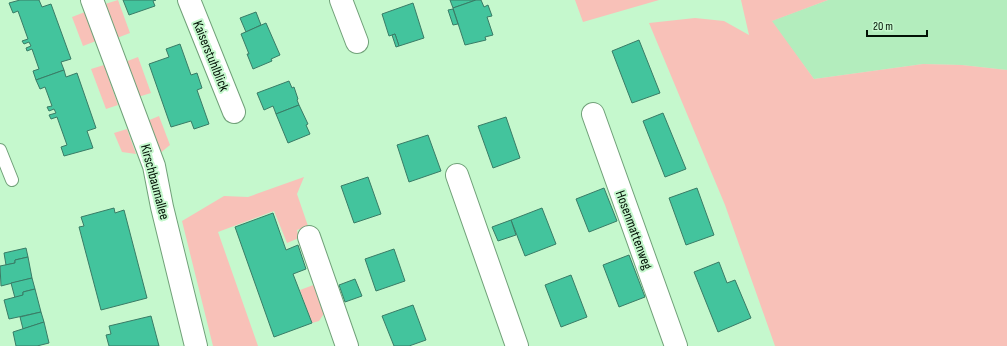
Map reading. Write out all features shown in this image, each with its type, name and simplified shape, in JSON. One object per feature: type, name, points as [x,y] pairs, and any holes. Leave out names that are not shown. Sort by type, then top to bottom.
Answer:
[{"type":"street","name":"Kirschbaumallee","points":[[92,0],[154,166],[162,208],[196,346]]},
{"type":"street","name":"Kaiserstuhlblick","points":[[189,0],[234,112]]},
{"type":"street","points":[[341,0],[358,42]]},
{"type":"street","name":"Hosenmattenweg","points":[[593,114],[676,346]]},
{"type":"street","points":[[457,175],[517,346]]},
{"type":"street","points":[[309,237],[347,346]]},
{"type":"lane","points":[[0,150],[12,180]]},
{"type":"shaded area","points":[[118,0],[130,33],[117,38],[105,4]]},
{"type":"shaded area","points":[[575,0],[659,0],[583,22]]},
{"type":"shaded area","points":[[741,0],[828,0],[772,21],[814,79],[923,64],[962,65],[1007,70],[1007,346],[775,346],[725,205],[649,23],[695,18],[724,21],[749,35]]},
{"type":"shaded area","points":[[828,0],[1007,0],[1007,70],[962,65],[923,64],[814,79],[771,21]]},
{"type":"shaded area","points":[[85,12],[96,41],[83,46],[72,17]]},
{"type":"shaded area","points":[[138,57],[151,93],[138,97],[125,62]]},
{"type":"shaded area","points":[[104,65],[118,105],[106,109],[91,69]]},
{"type":"shaded area","points":[[159,116],[170,145],[159,154],[147,121]]},
{"type":"shaded area","points":[[127,129],[136,154],[122,152],[114,133]]},
{"type":"shaded area","points":[[304,177],[297,194],[308,226],[297,230],[299,238],[287,243],[274,211],[218,232],[258,346],[213,346],[182,221],[224,196],[248,197]]},
{"type":"shaded area","points":[[316,284],[325,312],[319,321],[312,323],[300,290]]},
{"type":"building","points":[[20,0],[39,0],[42,7],[51,4],[71,59],[61,62],[64,70],[36,80],[33,71],[39,69],[32,49],[27,51],[26,48],[31,46],[29,42],[24,44],[22,41],[28,39],[18,11],[13,13],[9,3]]},
{"type":"building","points":[[123,0],[156,0],[153,1],[155,6],[129,15]]},
{"type":"building","points":[[450,0],[476,0],[453,8]]},
{"type":"building","points":[[476,0],[481,0],[484,7],[488,5],[492,16],[487,17],[493,35],[485,37],[486,40],[465,45],[453,8]]},
{"type":"building","points":[[413,3],[424,38],[399,46],[395,34],[389,36],[382,14]]},
{"type":"building","points":[[453,9],[458,24],[453,25],[448,10]]},
{"type":"building","points":[[256,12],[261,25],[246,32],[240,18]]},
{"type":"building","points":[[266,23],[280,55],[271,59],[272,61],[253,69],[241,34]]},
{"type":"building","points":[[395,34],[399,46],[396,47],[392,35]]},
{"type":"building","points":[[639,40],[660,93],[632,103],[612,51]]},
{"type":"building","points":[[180,44],[191,75],[197,73],[202,88],[197,90],[209,124],[194,129],[191,121],[171,127],[149,64],[169,57],[166,49]]},
{"type":"building","points":[[64,70],[66,77],[77,73],[96,128],[87,131],[93,148],[64,156],[61,147],[67,145],[57,117],[51,119],[49,115],[56,113],[54,109],[49,111],[47,107],[52,106],[45,87],[40,89],[36,80]]},
{"type":"building","points":[[289,81],[292,88],[294,87],[299,105],[276,114],[273,106],[264,110],[257,93]]},
{"type":"building","points":[[299,105],[308,124],[306,125],[310,134],[288,143],[276,114]]},
{"type":"building","points":[[663,113],[686,169],[665,177],[643,121]]},
{"type":"building","points":[[506,117],[520,158],[493,168],[478,126]]},
{"type":"building","points":[[428,135],[441,171],[409,182],[397,145]]},
{"type":"building","points":[[368,177],[381,214],[354,223],[341,186]]},
{"type":"building","points":[[604,188],[617,221],[589,232],[576,199]]},
{"type":"building","points":[[697,188],[714,235],[686,245],[669,198]]},
{"type":"building","points":[[114,208],[115,213],[124,210],[147,298],[101,310],[79,227],[84,226],[81,217]]},
{"type":"building","points":[[542,208],[556,244],[525,256],[511,220]]},
{"type":"building","points":[[273,213],[286,250],[298,245],[306,269],[293,274],[312,323],[274,337],[235,227]]},
{"type":"building","points":[[511,220],[516,235],[498,241],[492,227]]},
{"type":"building","points":[[26,248],[28,257],[15,260],[15,263],[6,265],[4,253]]},
{"type":"building","points":[[394,249],[405,281],[376,291],[365,259]]},
{"type":"building","points":[[629,255],[645,297],[619,307],[603,265]]},
{"type":"building","points":[[28,257],[32,278],[1,286],[0,266],[15,263],[15,260]]},
{"type":"building","points":[[719,262],[727,283],[735,280],[751,318],[718,332],[694,272]]},
{"type":"building","points":[[571,275],[587,317],[561,327],[545,285]]},
{"type":"building","points":[[32,278],[35,289],[23,292],[23,295],[15,298],[11,283]]},
{"type":"building","points":[[355,279],[362,296],[345,302],[339,285]]},
{"type":"building","points":[[35,289],[41,312],[9,319],[4,300],[23,295],[23,292]]},
{"type":"building","points":[[413,305],[426,340],[409,346],[394,346],[382,316]]},
{"type":"building","points":[[41,312],[44,322],[23,329],[20,317]]},
{"type":"building","points":[[151,316],[159,346],[109,346],[106,335],[111,334],[109,326]]},
{"type":"building","points":[[44,322],[49,343],[37,346],[16,346],[13,332]]}]
